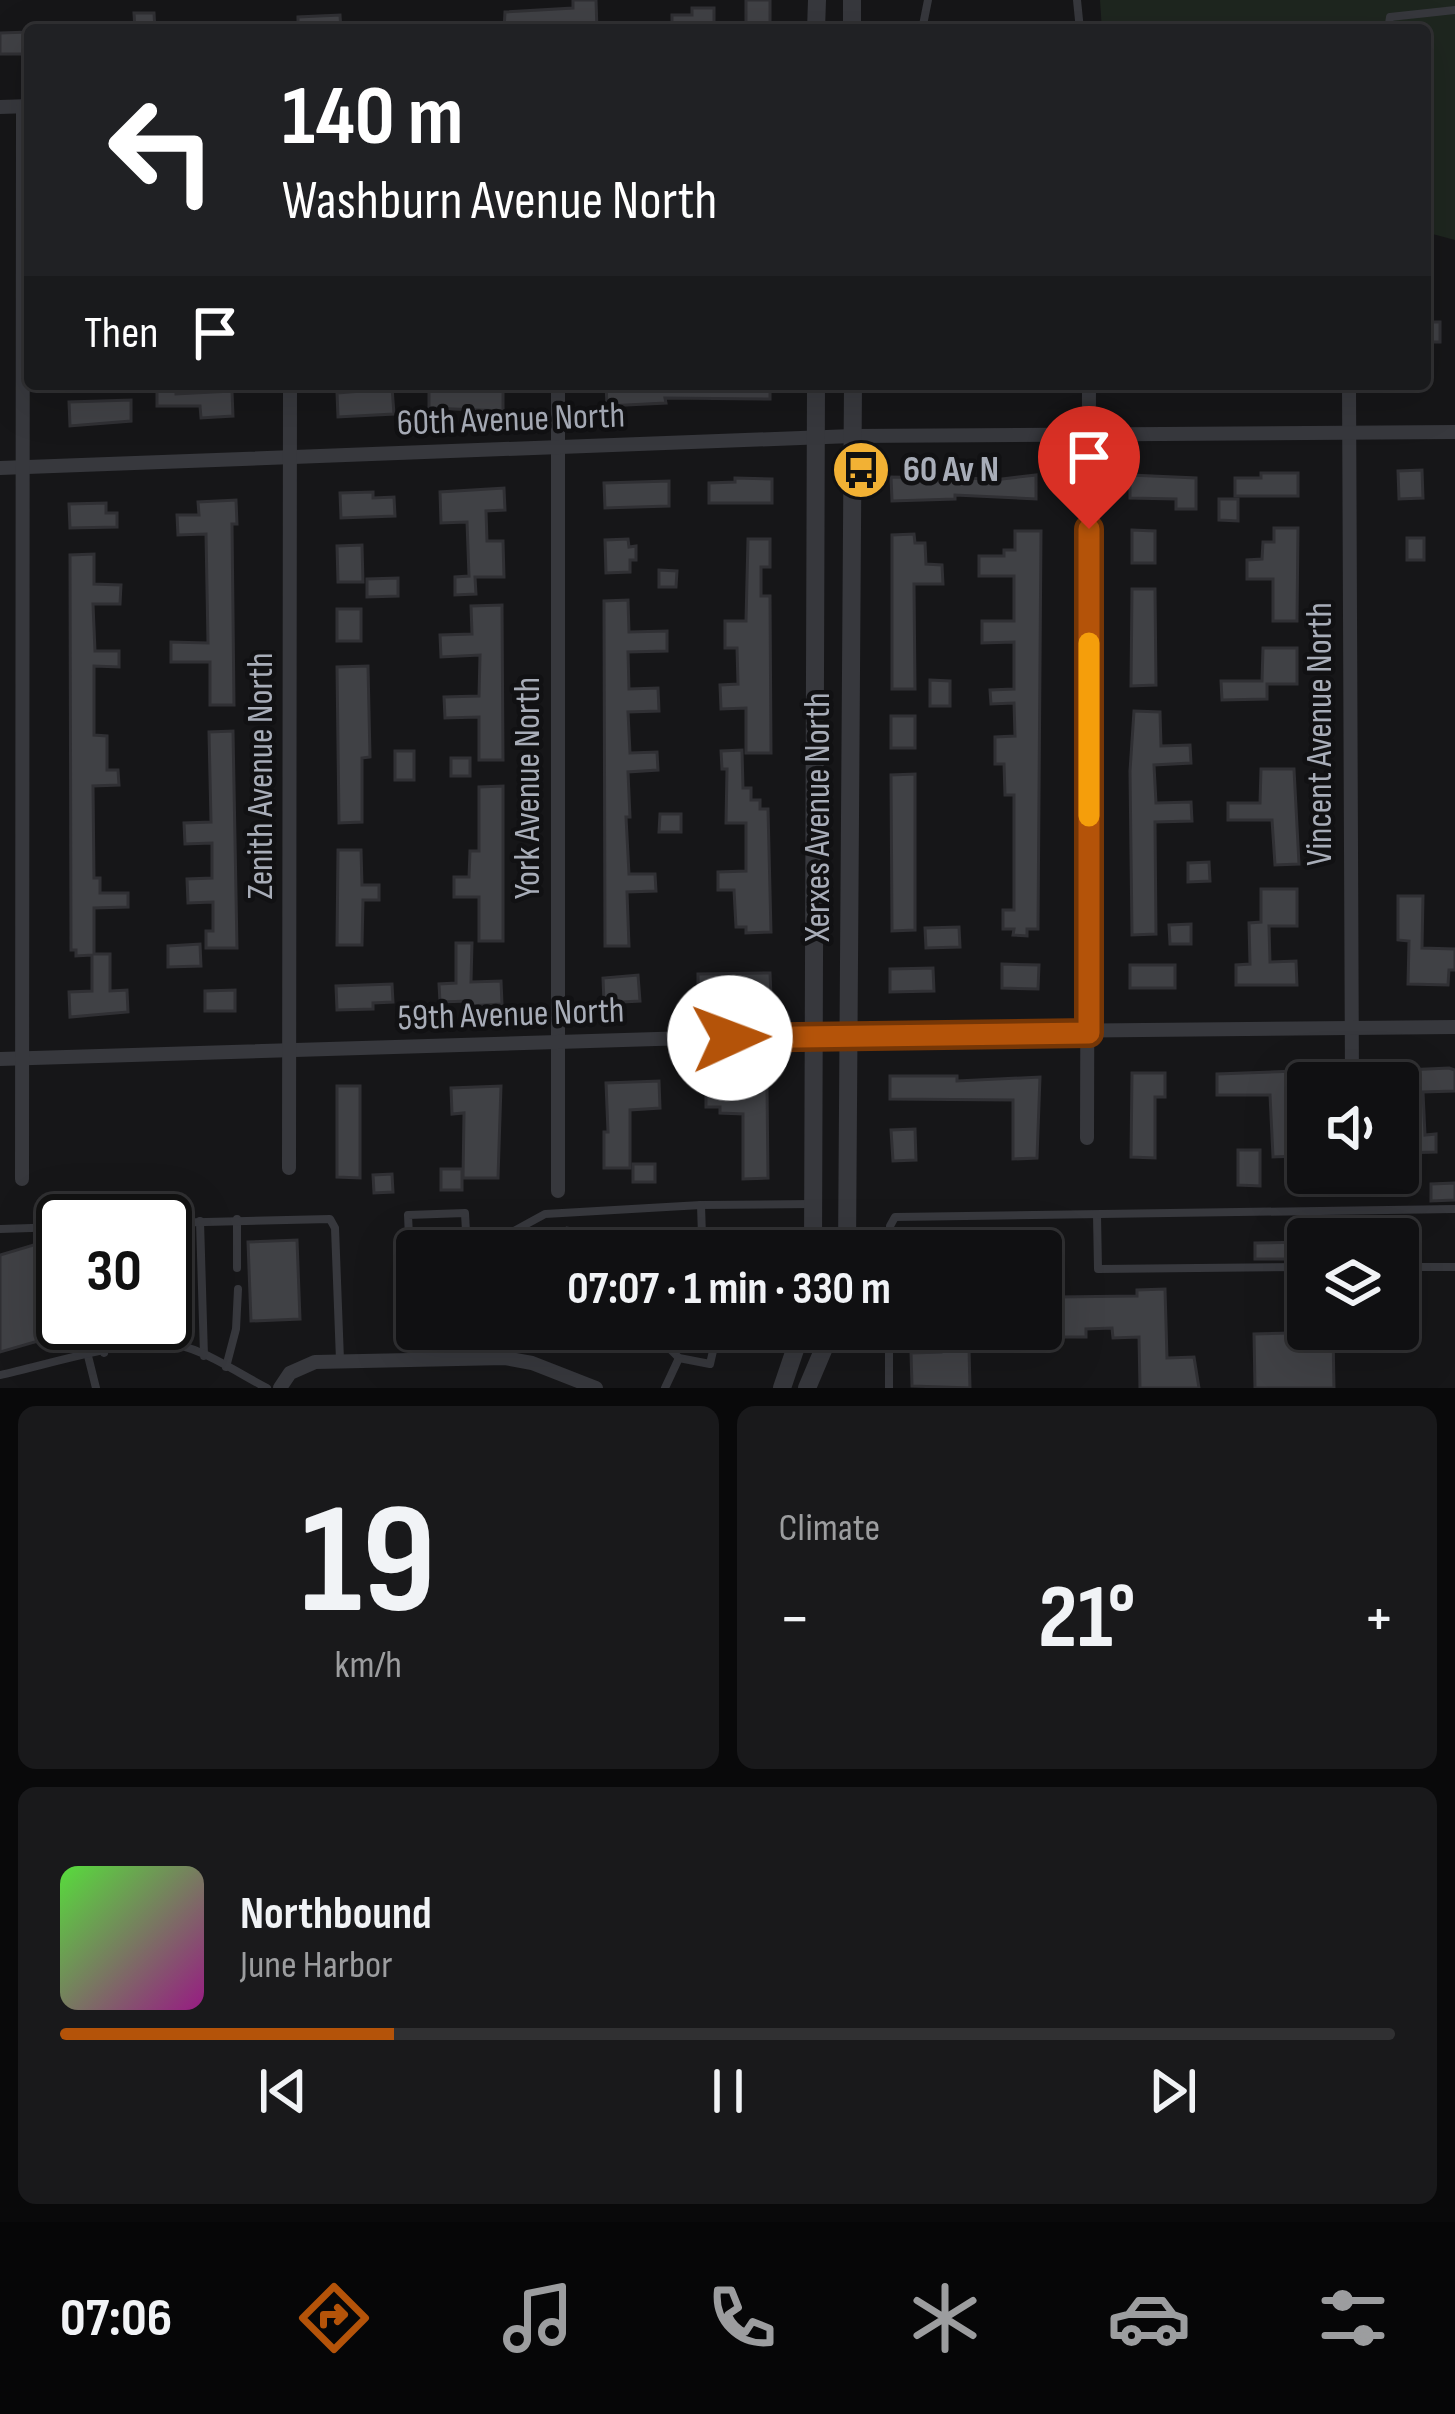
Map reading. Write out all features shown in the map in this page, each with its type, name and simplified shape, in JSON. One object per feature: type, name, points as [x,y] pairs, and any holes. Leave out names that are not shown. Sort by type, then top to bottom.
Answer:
[{"type":"street","points":[[22,1178],[24,378]]},
{"type":"street","name":"Zenith Avenue North","points":[[289,1168],[290,390]]},
{"type":"street","name":"York Avenue North","points":[[558,390],[558,1191]]},
{"type":"street","name":"Xerxes Avenue North","points":[[813,1230],[816,390]]},
{"type":"street","name":"Xerxes Avenue North","points":[[847,1230],[853,390]]},
{"type":"street","points":[[1088,1138],[1089,390]]},
{"type":"street","name":"Vincent Avenue North","points":[[1348,390],[1352,1062]]},
{"type":"street","name":"60th Avenue North","points":[[0,468],[852,436],[1455,432]]},
{"type":"street","name":"59th Avenue North","points":[[0,1059],[851,1034],[1455,1028]]},
{"type":"street","points":[[782,1388],[795,1350]]},
{"type":"street","points":[[807,1388],[823,1350]]},
{"type":"street","points":[[280,1388],[301,1366],[446,1358],[532,1363],[596,1388]]},
{"type":"lane","points":[[1389,24],[1390,17],[1455,10]]},
{"type":"lane","points":[[516,1230],[545,1214],[814,1204]]},
{"type":"lane","points":[[701,1205],[702,1230]]},
{"type":"lane","points":[[890,1230],[895,1217],[1455,1209]]},
{"type":"lane","points":[[409,1230],[408,1215],[465,1213],[466,1230]]},
{"type":"lane","points":[[1096,1215],[1098,1269],[1287,1268]]},
{"type":"lane","points":[[192,1221],[330,1219],[335,1228],[340,1361]]},
{"type":"lane","points":[[237,1220],[237,1268]]},
{"type":"lane","points":[[200,1221],[204,1356]]},
{"type":"lane","points":[[0,1229],[36,1228]]},
{"type":"lane","points":[[1419,1267],[1455,1267]]},
{"type":"lane","points":[[226,1367],[236,1329],[238,1289]]},
{"type":"lane","points":[[0,1375],[121,1350]]},
{"type":"lane","points":[[186,1350],[267,1388]]},
{"type":"lane","points":[[446,1350],[446,1358]]},
{"type":"lane","points":[[509,1350],[510,1359]]},
{"type":"lane","points":[[671,1350],[679,1358],[710,1364],[713,1350]]},
{"type":"lane","points":[[889,1350],[889,1388]]},
{"type":"lane","points":[[88,1356],[96,1388]]},
{"type":"lane","points":[[665,1388],[679,1358]]},
{"type":"shaded area","points":[[1100,0],[1455,0],[1455,240],[1431,234],[1431,24],[1102,24]]},
{"type":"building","points":[[573,0],[596,0],[597,24],[504,24],[505,12],[573,8]]},
{"type":"building","points":[[746,0],[770,0],[770,24],[746,24]]},
{"type":"building","points":[[692,8],[714,8],[714,24],[672,24],[672,15],[692,15]]},
{"type":"building","points":[[134,13],[154,13],[155,24],[135,24]]},
{"type":"building","points":[[340,15],[341,24],[298,24],[298,17]]},
{"type":"building","points":[[24,32],[24,54],[0,54],[0,33]]},
{"type":"building","points":[[1431,322],[1440,322],[1440,342],[1431,342]]},
{"type":"building","points":[[157,390],[176,390],[176,394],[232,391],[233,416],[201,418],[200,406],[157,406]]},
{"type":"building","points":[[392,390],[394,414],[338,417],[337,393]]},
{"type":"building","points":[[429,390],[503,390],[503,411],[429,408]]},
{"type":"building","points":[[606,390],[770,390],[770,399],[665,398],[666,403],[607,406]]},
{"type":"building","points":[[131,400],[131,421],[70,426],[69,402]]},
{"type":"building","points":[[1422,470],[1423,498],[1399,499],[1398,471]]},
{"type":"building","points":[[1261,473],[1298,473],[1298,496],[1235,496],[1235,478],[1261,478]]},
{"type":"building","points":[[1036,475],[1036,499],[955,495],[955,499],[892,501],[891,477]]},
{"type":"building","points":[[1130,475],[1196,478],[1196,509],[1176,509],[1176,499],[1130,498]]},
{"type":"building","points":[[735,478],[772,479],[772,503],[709,503],[709,483],[735,482]]},
{"type":"building","points":[[669,481],[669,506],[605,508],[604,483]]},
{"type":"building","points":[[504,488],[505,510],[486,511],[487,541],[503,541],[504,577],[475,577],[476,594],[455,595],[455,577],[469,576],[467,522],[441,523],[440,492]]},
{"type":"building","points":[[373,492],[373,498],[394,497],[395,516],[341,518],[340,493]]},
{"type":"building","points":[[1219,499],[1238,499],[1238,521],[1219,520]]},
{"type":"building","points":[[236,500],[237,524],[232,524],[234,705],[210,705],[210,662],[171,662],[171,642],[208,643],[206,534],[178,535],[177,515],[199,515],[198,502]]},
{"type":"building","points":[[106,503],[106,513],[117,513],[117,527],[70,528],[69,504]]},
{"type":"building","points":[[1274,528],[1298,528],[1297,621],[1273,621],[1273,579],[1247,579],[1247,560],[1262,559],[1263,542],[1274,542]]},
{"type":"building","points":[[1132,530],[1155,531],[1155,563],[1132,563]]},
{"type":"building","points":[[1015,531],[1041,531],[1038,929],[1027,929],[1027,936],[1003,929],[1003,910],[1014,910],[1014,795],[1005,795],[1004,764],[995,764],[995,737],[1015,736],[1014,703],[991,704],[990,690],[1014,689],[1014,642],[982,643],[982,621],[1014,621],[1014,576],[979,576],[979,556],[1004,556],[1004,550],[1015,550]]},
{"type":"building","points":[[914,534],[915,543],[925,543],[926,564],[942,565],[943,584],[914,584],[915,689],[892,689],[892,535]]},
{"type":"building","points":[[1407,538],[1424,538],[1424,560],[1407,560]]},
{"type":"building","points":[[628,539],[629,547],[636,546],[630,572],[606,573],[605,540]]},
{"type":"building","points":[[748,539],[770,539],[770,567],[761,567],[761,596],[770,596],[771,753],[746,753],[746,708],[721,709],[720,685],[738,684],[737,648],[725,648],[725,621],[746,621]]},
{"type":"building","points":[[362,545],[363,582],[338,582],[337,546]]},
{"type":"building","points":[[94,554],[94,584],[121,585],[120,604],[93,604],[95,651],[119,651],[119,667],[94,666],[94,735],[107,736],[107,770],[118,770],[119,785],[93,786],[94,878],[100,878],[100,893],[128,893],[128,907],[94,908],[94,954],[110,954],[110,991],[127,990],[128,1012],[70,1017],[69,992],[92,991],[92,955],[76,956],[76,950],[71,950],[70,555]]},
{"type":"building","points":[[659,570],[677,571],[676,587],[659,587]]},
{"type":"building","points":[[398,578],[398,596],[367,597],[367,579]]},
{"type":"building","points":[[1132,589],[1155,589],[1156,685],[1131,686]]},
{"type":"building","points":[[628,600],[629,632],[667,631],[667,651],[628,652],[629,689],[658,688],[659,711],[628,712],[630,753],[657,752],[658,770],[628,772],[630,817],[626,817],[629,874],[655,874],[656,891],[627,892],[629,946],[605,946],[604,601]]},
{"type":"building","points":[[502,605],[503,760],[479,760],[479,717],[445,718],[444,697],[479,696],[480,655],[441,657],[440,635],[472,634],[471,606]]},
{"type":"building","points":[[337,609],[361,609],[361,641],[337,641]]},
{"type":"building","points":[[1263,648],[1297,648],[1297,684],[1267,684],[1267,699],[1222,700],[1221,681],[1262,681]]},
{"type":"building","points":[[368,666],[370,757],[362,758],[362,822],[339,823],[337,667]]},
{"type":"building","points":[[930,680],[950,681],[950,706],[930,706]]},
{"type":"building","points":[[1134,711],[1160,712],[1161,746],[1190,745],[1191,763],[1154,765],[1156,803],[1191,802],[1192,821],[1155,822],[1156,934],[1132,935]]},
{"type":"building","points":[[891,716],[915,716],[915,748],[891,748]]},
{"type":"building","points":[[233,731],[237,948],[206,948],[206,931],[213,931],[213,902],[188,903],[187,879],[212,878],[212,843],[185,844],[184,823],[211,822],[209,732]]},
{"type":"building","points":[[742,750],[743,788],[751,788],[751,800],[760,800],[760,809],[768,809],[771,932],[746,933],[746,927],[736,927],[734,890],[718,890],[718,872],[746,871],[746,823],[726,823],[727,769],[722,769],[721,751]]},
{"type":"building","points":[[395,751],[414,751],[414,780],[395,780]]},
{"type":"building","points":[[451,758],[470,758],[470,776],[451,776]]},
{"type":"building","points":[[1261,769],[1294,769],[1299,864],[1275,865],[1272,820],[1228,820],[1228,803],[1260,803]]},
{"type":"building","points":[[915,774],[915,930],[892,931],[891,775]]},
{"type":"building","points":[[503,786],[503,941],[479,941],[479,897],[454,897],[454,877],[469,877],[470,851],[479,851],[479,787]]},
{"type":"building","points":[[660,814],[681,814],[681,832],[659,832]]},
{"type":"building","points":[[338,850],[361,850],[362,885],[379,885],[379,900],[363,900],[362,945],[337,945]]},
{"type":"building","points":[[1209,862],[1210,881],[1188,882],[1188,863]]},
{"type":"building","points":[[1261,889],[1297,889],[1297,926],[1269,926],[1270,962],[1296,961],[1297,985],[1236,985],[1236,965],[1250,964],[1249,923],[1261,922]]},
{"type":"building","points":[[1398,896],[1423,896],[1422,948],[1455,949],[1455,970],[1449,970],[1448,985],[1408,984],[1409,941],[1398,940]]},
{"type":"building","points":[[1191,924],[1191,944],[1170,944],[1169,925]]},
{"type":"building","points":[[959,927],[960,947],[926,948],[925,928]]},
{"type":"building","points":[[456,943],[472,943],[471,982],[501,981],[502,1004],[440,1002],[439,984],[456,983]]},
{"type":"building","points":[[200,944],[201,966],[168,967],[168,946]]},
{"type":"building","points":[[1002,964],[1039,965],[1038,989],[1002,988]]},
{"type":"building","points":[[1130,965],[1175,965],[1175,988],[1130,988]]},
{"type":"building","points":[[933,968],[934,991],[890,992],[890,969]]},
{"type":"building","points":[[770,973],[771,996],[698,997],[698,974]]},
{"type":"building","points":[[638,975],[640,1001],[604,1003],[603,978]]},
{"type":"building","points":[[392,984],[393,1002],[373,1003],[373,1009],[337,1010],[336,986]]},
{"type":"building","points":[[235,990],[235,1011],[205,1011],[205,991]]},
{"type":"building","points":[[1419,1069],[1455,1070],[1455,1091],[1423,1092],[1425,1135],[1436,1134],[1436,1152],[1419,1152]]},
{"type":"building","points":[[1287,1071],[1287,1156],[1273,1157],[1270,1095],[1217,1095],[1217,1074]]},
{"type":"building","points":[[1132,1073],[1165,1073],[1165,1097],[1155,1097],[1155,1158],[1131,1157]]},
{"type":"building","points":[[890,1076],[957,1076],[957,1081],[1040,1077],[1037,1158],[1013,1159],[1013,1100],[890,1099]]},
{"type":"building","points":[[659,1081],[660,1108],[630,1110],[630,1168],[604,1168],[606,1083]]},
{"type":"building","points":[[719,1081],[767,1087],[768,1178],[743,1179],[743,1114],[706,1107],[706,1093],[719,1093]]},
{"type":"building","points":[[337,1086],[360,1086],[360,1178],[337,1177]]},
{"type":"building","points":[[501,1086],[498,1178],[463,1178],[464,1113],[452,1114],[451,1088]]},
{"type":"building","points":[[915,1129],[916,1160],[893,1161],[891,1130]]},
{"type":"building","points":[[1238,1150],[1260,1150],[1260,1186],[1238,1185]]},
{"type":"building","points":[[633,1164],[655,1164],[655,1182],[633,1182]]},
{"type":"building","points":[[441,1169],[462,1169],[462,1190],[441,1190]]},
{"type":"building","points":[[392,1174],[393,1192],[374,1193],[373,1175]]},
{"type":"building","points":[[1455,1183],[1455,1200],[1431,1201],[1431,1184]]},
{"type":"building","points":[[297,1240],[300,1319],[251,1321],[248,1242]]},
{"type":"building","points":[[1287,1242],[1287,1259],[1255,1259],[1255,1243]]},
{"type":"building","points":[[36,1244],[36,1342],[0,1352],[0,1255]]},
{"type":"building","points":[[1165,1289],[1167,1358],[1194,1357],[1199,1388],[1140,1388],[1139,1337],[1113,1338],[1112,1328],[1086,1329],[1086,1337],[1062,1337],[1062,1297],[1137,1296],[1137,1290]]},
{"type":"building","points":[[1287,1333],[1287,1350],[1333,1350],[1334,1388],[1255,1388],[1254,1334]]},
{"type":"building","points":[[969,1350],[970,1388],[912,1386],[911,1353]]},
{"type":"slow traffic","points":[[1089,643],[1089,816]]},
{"type":"place","name":"60 Av N","points":[[861,470]]},
{"type":"route","points":[[730,1038],[1089,1033],[1089,529]]}]
